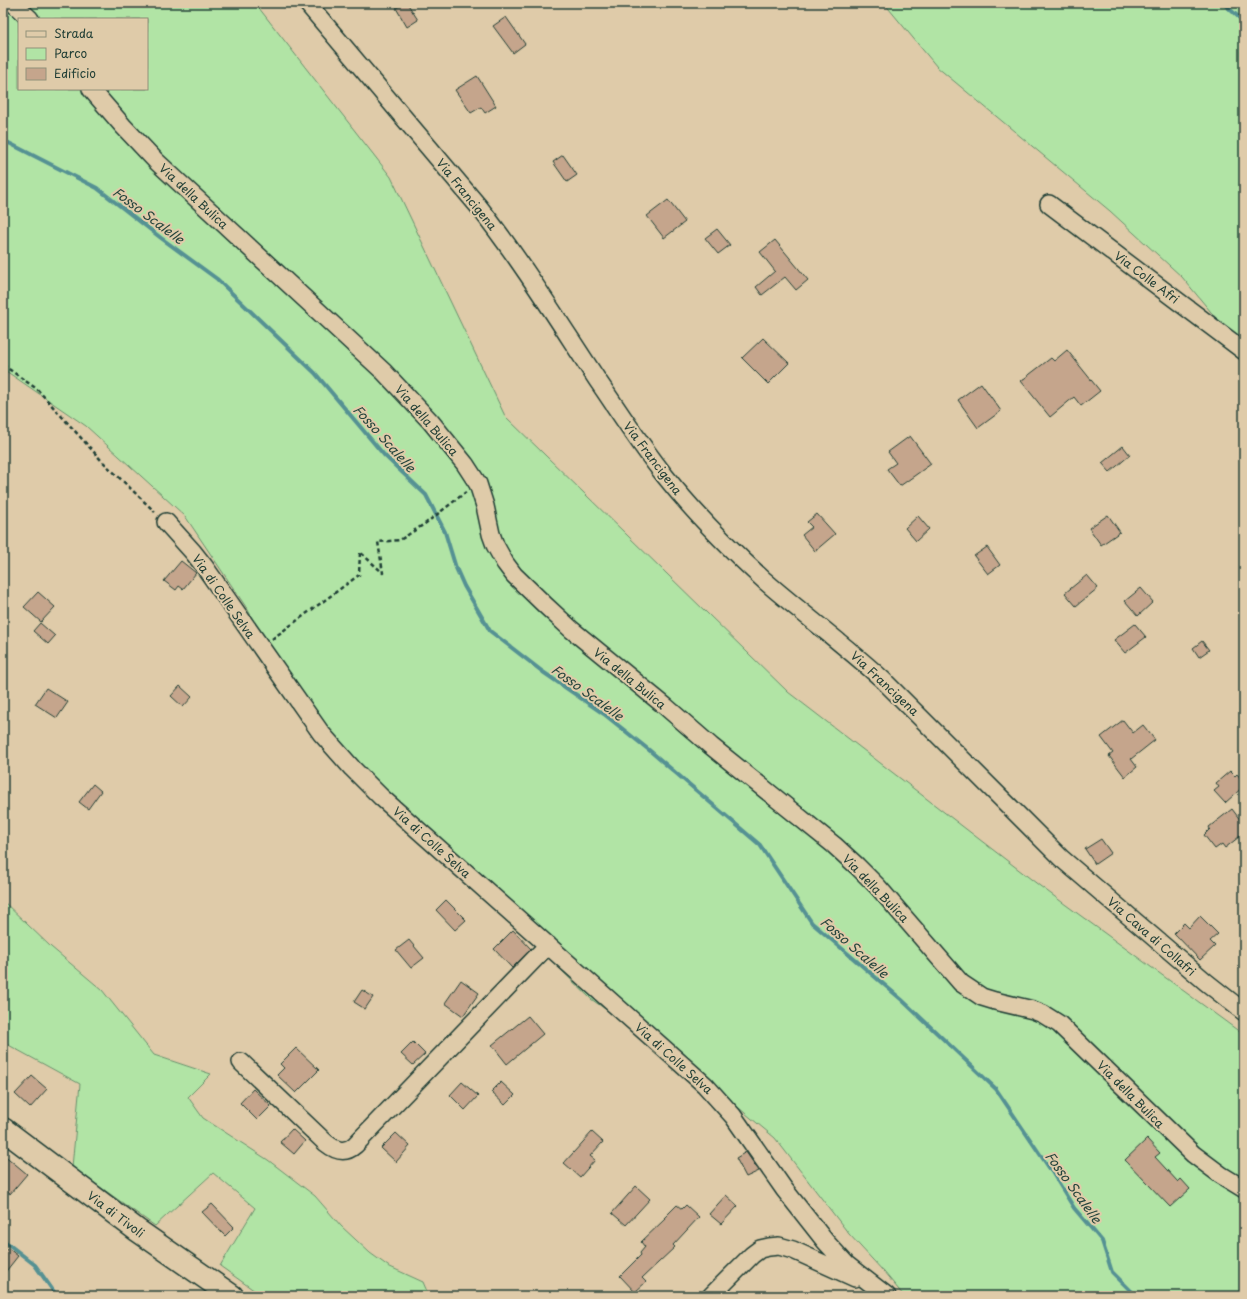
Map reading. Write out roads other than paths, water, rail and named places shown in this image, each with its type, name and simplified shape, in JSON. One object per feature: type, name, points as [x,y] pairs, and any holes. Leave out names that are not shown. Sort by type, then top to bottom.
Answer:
[{"type":"main road","name":"Via di Tivoli","points":[[3,1129],[137,1230],[232,1296]]},
{"type":"street","points":[[13,3],[29,18]]},
{"type":"street","name":"Via Francigena","points":[[307,3],[479,207],[499,233],[522,264],[625,421],[658,467],[683,497],[727,544],[766,582],[854,654],[883,680],[1061,858]]},
{"type":"street","name":"Via della Bulica","points":[[92,90],[138,143],[178,182],[389,377],[426,417],[461,459],[478,484],[493,540],[504,563],[514,575],[572,630],[665,706],[729,762],[851,861],[878,887],[961,983],[982,996],[995,1001],[1033,1010],[1043,1014],[1059,1024],[1192,1154],[1221,1176],[1244,1189]]},
{"type":"street","name":"Via Colle Afri","points":[[1049,204],[1244,351]]},
{"type":"street","name":"Via di Colle Selva","points":[[166,522],[204,566],[313,723],[352,768],[381,797],[712,1092],[733,1116],[784,1189],[825,1241],[847,1265],[872,1286],[887,1296]]},
{"type":"street","name":"Via Cava di Collafri","points":[[1061,858],[1206,982],[1244,1012]]},
{"type":"street","points":[[241,1062],[326,1143],[337,1150],[346,1150],[355,1145],[548,946]]},
{"type":"street","points":[[711,1296],[756,1252],[764,1248],[774,1246],[785,1247],[793,1250],[872,1286]]},
{"type":"waterway","points":[[1223,3],[1244,22]]},
{"type":"waterway","name":"Fosso Scalelle","points":[[3,140],[97,188],[217,279],[315,373],[384,455],[426,495],[445,532],[456,568],[464,586],[490,631],[543,672],[604,714],[649,750],[760,845],[812,923],[902,1000],[996,1089],[1052,1172],[1074,1208],[1102,1241],[1112,1272],[1136,1296]]},
{"type":"waterway","points":[[3,1240],[35,1265],[54,1292],[55,1296]]}]
